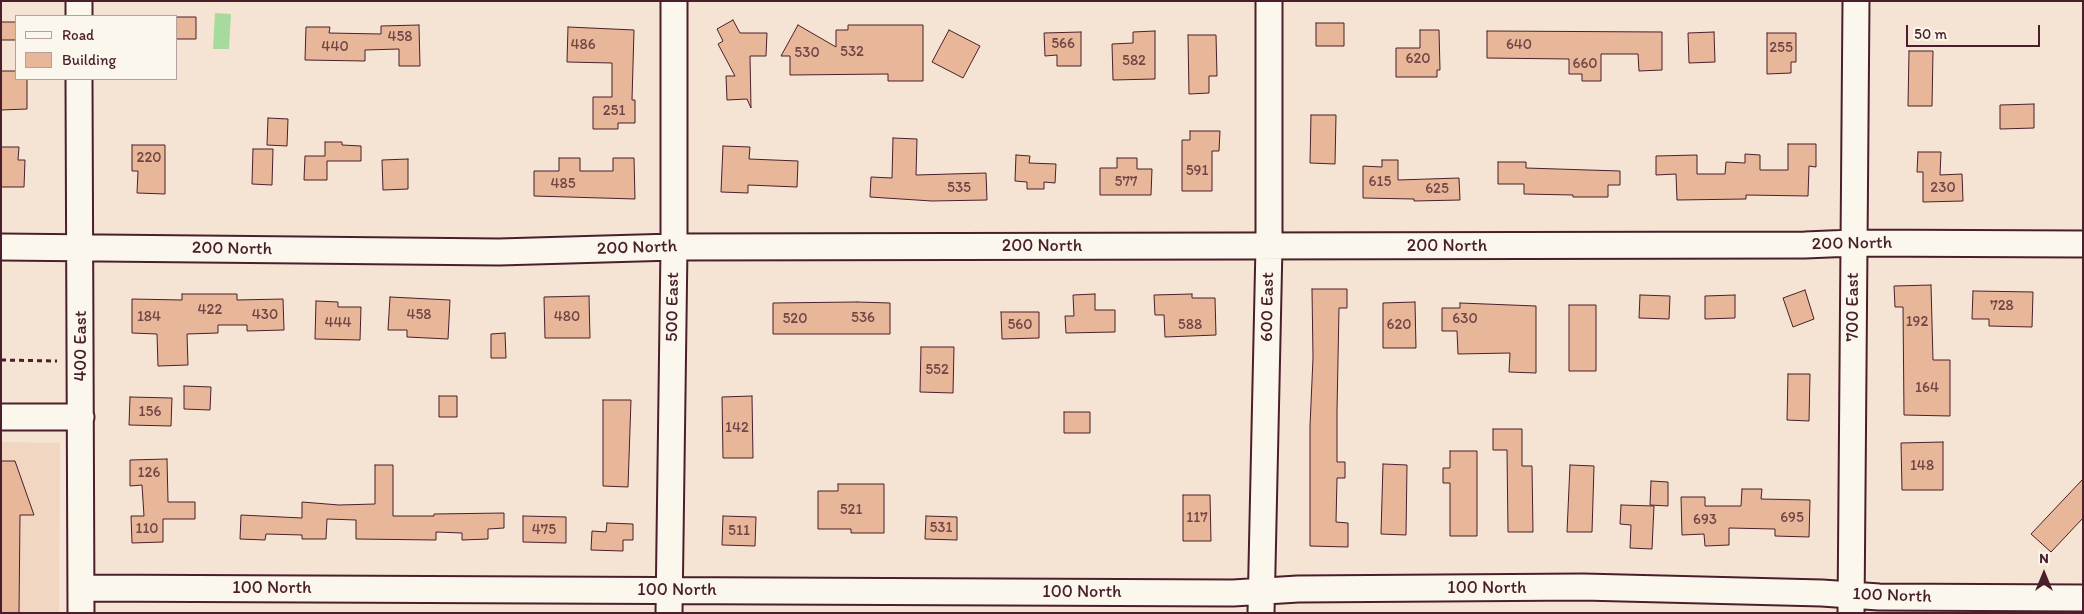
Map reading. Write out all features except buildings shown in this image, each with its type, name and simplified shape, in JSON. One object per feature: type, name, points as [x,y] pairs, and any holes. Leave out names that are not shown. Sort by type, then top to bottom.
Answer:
[{"type":"street","points":[[78,1],[79,15]]},
{"type":"street","name":"500 East","points":[[669,601],[674,247],[674,1]]},
{"type":"street","name":"600 East","points":[[1261,602],[1269,246],[1269,1]]},
{"type":"street","name":"700 East","points":[[1851,604],[1856,1]]},
{"type":"street","name":"400 East","points":[[79,80],[81,613]]},
{"type":"street","name":"200 North","points":[[1,247],[499,252],[674,247],[2083,244]]},
{"type":"street","points":[[1,417],[81,417]]},
{"type":"street","name":"100 North","points":[[81,588],[669,601],[1261,602],[1298,589],[1583,588],[1822,593],[1851,604],[2083,598]]},
{"type":"path","points":[[1,360],[57,361]]},
{"type":"shaded area","points":[[1,442],[60,443],[59,613],[1,613]]},
{"type":"green space","points":[[215,13],[231,14],[229,49],[213,49]]}]
